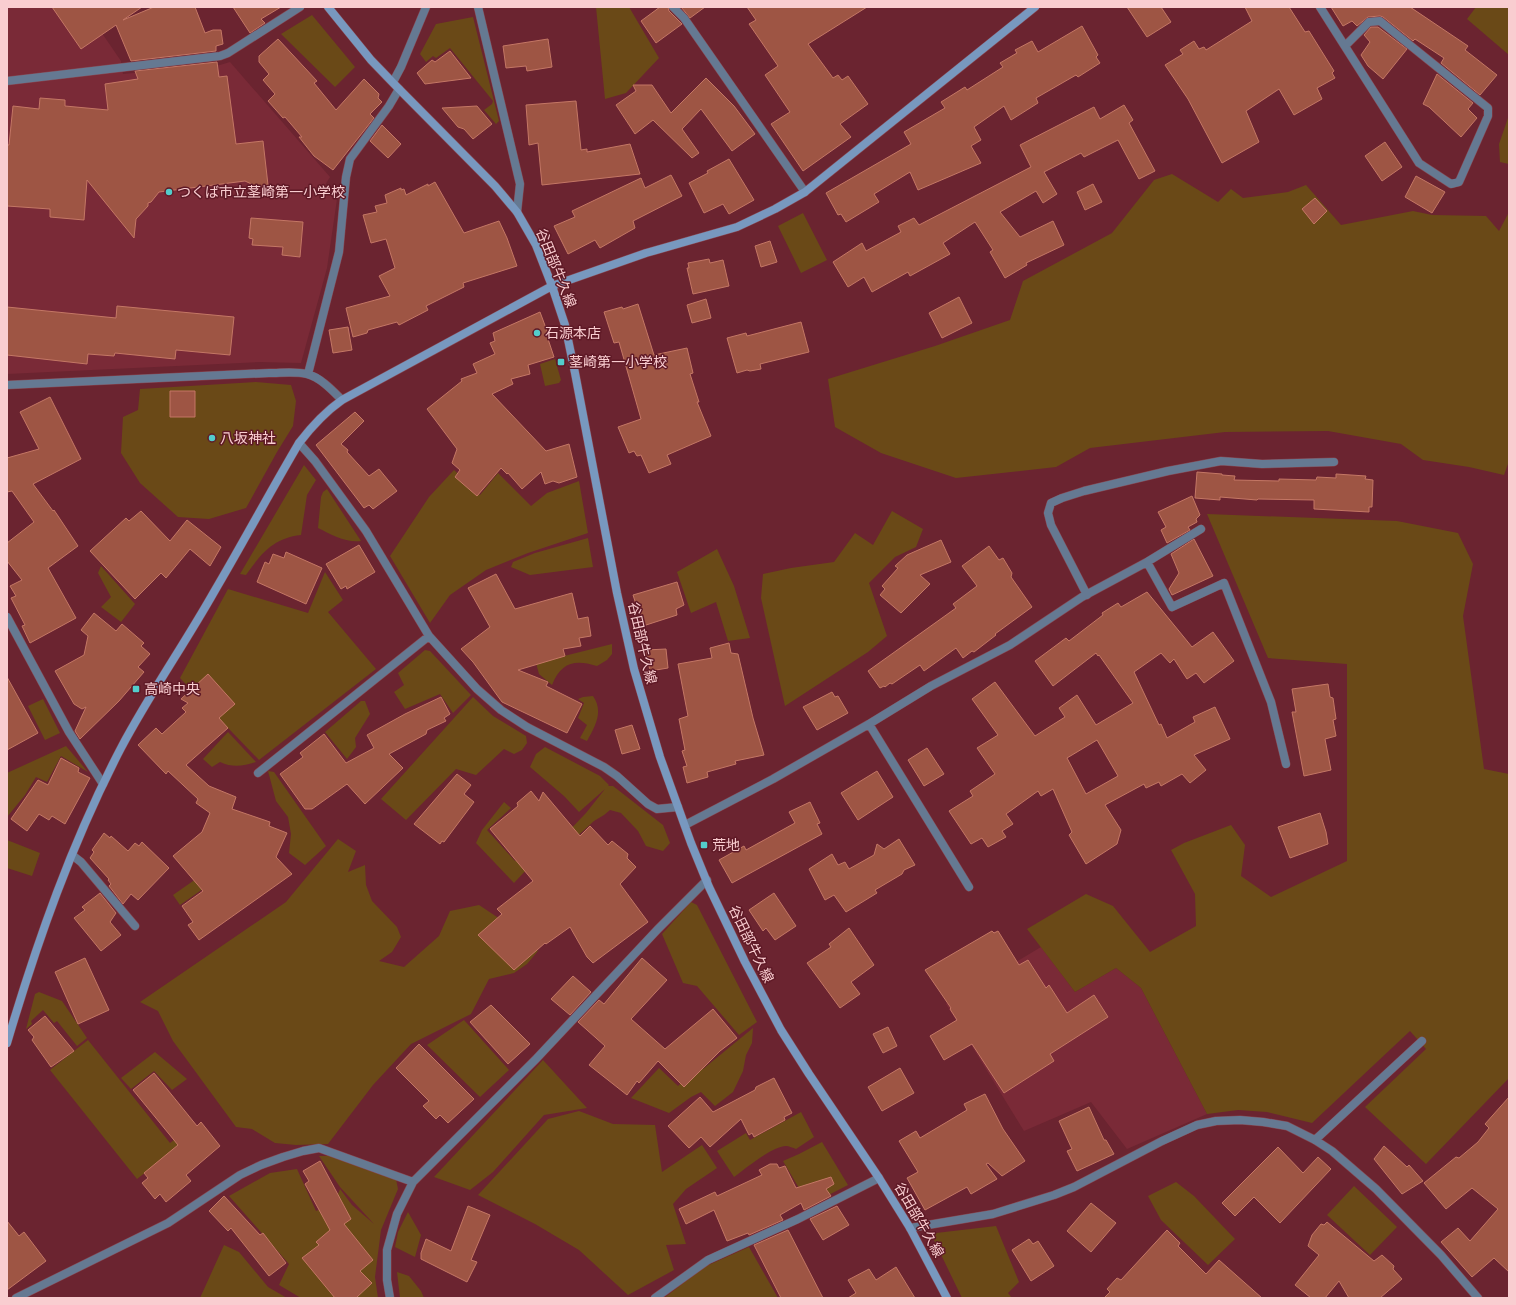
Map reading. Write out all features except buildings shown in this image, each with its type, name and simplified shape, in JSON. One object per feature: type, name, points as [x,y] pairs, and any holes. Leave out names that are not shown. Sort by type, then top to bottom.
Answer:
[{"type":"street","points":[[7,81],[220,56],[228,53],[300,7]]},
{"type":"street","name":"谷田部牛久線","points":[[328,7],[371,60],[495,186],[517,212],[533,239],[552,286],[565,325],[576,373],[598,499],[634,669],[660,757],[684,826],[745,962],[781,1030],[808,1074],[879,1178],[910,1228],[947,1298]]},
{"type":"street","points":[[393,82],[401,67],[426,7]]},
{"type":"street","points":[[478,7],[520,184],[517,212]]},
{"type":"street","points":[[673,7],[684,18],[805,192]]},
{"type":"street","points":[[7,1043],[41,934],[72,855],[104,784],[139,716],[214,593],[299,443],[326,412],[342,400],[552,286],[646,253],[737,227],[775,209],[805,192],[1035,7]]},
{"type":"street","points":[[1320,7],[1419,163],[1452,184],[1459,182],[1488,116],[1488,108],[1380,21],[1369,22],[1345,46]]},
{"type":"street","points":[[308,374],[339,252],[346,177],[350,159],[399,90]]},
{"type":"street","points":[[7,385],[269,372],[308,374],[324,383],[342,400]]},
{"type":"street","points":[[299,443],[315,461],[366,531],[429,636],[477,689],[501,710],[554,742],[604,767],[617,776],[648,804],[657,809],[678,807]]},
{"type":"street","points":[[1087,595],[1051,525],[1048,513],[1051,503],[1084,490],[1221,461],[1262,464],[1334,462]]},
{"type":"street","points":[[684,826],[773,779],[869,724],[931,686],[1010,644],[1087,595],[1147,562],[1201,529]]},
{"type":"street","points":[[1147,562],[1172,607],[1224,583],[1271,702],[1286,764]]},
{"type":"street","points":[[7,617],[69,732],[104,784]]},
{"type":"street","points":[[258,773],[429,636]]},
{"type":"street","points":[[869,724],[969,887]]},
{"type":"street","points":[[72,855],[81,862],[134,926]]},
{"type":"street","points":[[390,1298],[387,1280],[387,1250],[397,1214],[413,1182],[536,1059],[658,929],[707,880]]},
{"type":"street","points":[[1315,1140],[1422,1041]]},
{"type":"street","points":[[910,1228],[993,1214],[1054,1195],[1074,1187],[1162,1141],[1197,1125],[1216,1121],[1240,1120],[1287,1126],[1315,1140],[1332,1151],[1376,1189],[1441,1255],[1478,1298]]},
{"type":"street","points":[[16,1298],[168,1223],[240,1175],[261,1165],[303,1151],[319,1148],[413,1182]]},
{"type":"street","points":[[655,1298],[708,1260],[798,1219],[879,1178]]},
{"type":"shaded area","name":"つくば市立茎崎第一小学校","points":[[7,7],[84,7],[121,61],[123,74],[220,65],[230,62],[330,177],[325,185],[337,199],[327,268],[301,363],[259,362],[7,374]]},
{"type":"shaded area","points":[[596,7],[629,7],[659,58],[626,93],[605,99]]},
{"type":"shaded area","points":[[1476,7],[1509,7],[1509,55],[1467,19]]},
{"type":"shaded area","points":[[312,15],[355,67],[335,87],[281,34]]},
{"type":"shaded area","points":[[473,17],[499,121],[496,124],[484,110],[492,104],[493,101],[450,48],[436,58],[433,56],[426,62],[420,54],[436,24]]},
{"type":"shaded area","points":[[1509,115],[1509,164],[1500,162],[1499,144]]},
{"type":"shaded area","points":[[1172,174],[1218,202],[1231,189],[1243,198],[1288,192],[1306,185],[1341,225],[1413,211],[1432,215],[1486,216],[1499,231],[1509,212],[1509,461],[1504,475],[1469,467],[1423,460],[1401,444],[1328,431],[1225,432],[1090,448],[1056,467],[956,478],[881,453],[835,427],[828,379],[935,346],[1010,320],[1023,281],[1112,233],[1154,180]]},
{"type":"shaded area","points":[[803,213],[827,260],[801,273],[778,226]]},
{"type":"shaded area","points":[[555,359],[561,380],[559,383],[545,386],[540,364]]},
{"type":"shaded area","points":[[256,382],[291,385],[296,401],[293,426],[246,508],[209,519],[178,517],[140,483],[121,453],[123,417],[138,410],[140,389]]},
{"type":"shaded area","points":[[304,465],[316,480],[307,495],[301,535],[275,543],[257,560],[246,575],[240,574]]},
{"type":"shaded area","points":[[454,470],[480,495],[498,473],[531,506],[547,493],[579,481],[588,533],[528,553],[486,570],[450,595],[430,623],[390,556],[429,497]]},
{"type":"shaded area","points":[[327,489],[361,541],[344,540],[318,528],[321,497],[323,492]]},
{"type":"shaded area","points":[[892,511],[923,529],[916,547],[895,557],[869,583],[887,636],[868,652],[785,706],[761,598],[763,574],[791,568],[834,562],[855,533],[873,545]]},
{"type":"shaded area","points":[[1207,514],[1397,521],[1458,533],[1473,564],[1463,616],[1484,769],[1509,774],[1509,1078],[1426,1164],[1365,1107],[1426,1049],[1410,1031],[1312,1123],[1267,1112],[1238,1110],[1207,1114],[1141,988],[1116,968],[1075,992],[1027,929],[1086,894],[1113,906],[1150,952],[1196,926],[1195,894],[1171,850],[1184,843],[1231,825],[1245,845],[1241,876],[1271,897],[1347,861],[1347,664],[1268,658]]},
{"type":"shaded area","points":[[588,538],[593,567],[530,575],[511,567],[513,562],[535,553]]},
{"type":"shaded area","points":[[717,549],[734,586],[750,638],[728,641],[716,602],[691,613],[677,572]]},
{"type":"shaded area","points":[[101,566],[135,604],[121,622],[101,607],[111,597],[98,573]]},
{"type":"shaded area","points":[[325,572],[343,600],[328,612],[376,669],[259,760],[180,678],[228,589],[308,613]]},
{"type":"shaded area","points":[[612,644],[612,654],[607,660],[597,666],[582,663],[570,664],[560,671],[552,685],[539,674],[536,663]]},
{"type":"shaded area","points":[[425,650],[430,651],[471,695],[453,713],[440,694],[405,709],[394,692],[404,685],[398,673]]},
{"type":"shaded area","points":[[593,696],[598,708],[598,713],[597,719],[587,741],[580,738],[587,725],[578,718],[584,703],[578,699]]},
{"type":"shaded area","points":[[473,697],[493,716],[526,736],[527,743],[522,750],[514,754],[504,749],[476,775],[456,769],[406,820],[381,799]]},
{"type":"shaded area","points":[[43,699],[60,733],[45,740],[28,706]]},
{"type":"shaded area","points":[[361,701],[365,701],[370,714],[355,738],[356,747],[347,759],[325,732]]},
{"type":"shaded area","points":[[228,732],[256,762],[238,766],[220,762],[212,767],[203,759]]},
{"type":"shaded area","points":[[66,746],[88,772],[61,756],[47,782],[36,777],[25,795],[7,817],[7,773]]},
{"type":"shaded area","points":[[545,747],[600,776],[609,785],[608,786],[613,786],[663,825],[670,843],[663,851],[646,846],[638,831],[621,813],[610,810],[594,821],[561,851],[538,863],[586,813],[605,789],[579,812],[564,796],[530,767],[536,754]]},
{"type":"shaded area","points":[[268,771],[274,772],[326,846],[305,865],[289,853],[291,834],[288,817],[276,801]]},
{"type":"shaded area","points":[[504,802],[511,808],[487,830],[515,861],[567,821],[569,824],[514,883],[476,843],[482,830]]},
{"type":"shaded area","points":[[338,839],[356,851],[348,872],[365,865],[366,885],[372,901],[397,927],[401,937],[392,952],[379,961],[404,967],[439,936],[450,911],[479,905],[509,925],[538,951],[527,964],[514,973],[489,979],[471,1014],[411,1044],[373,1085],[328,1144],[296,1145],[275,1143],[252,1129],[236,1127],[173,1041],[158,1011],[140,1002],[286,902]]},
{"type":"shaded area","points":[[7,840],[40,853],[32,876],[7,868]]},
{"type":"shaded area","points":[[236,851],[243,861],[180,905],[173,895]]},
{"type":"shaded area","points":[[691,902],[697,905],[757,1022],[739,1035],[697,986],[683,983],[662,934]]},
{"type":"shaded area","points":[[1041,947],[1075,992],[1116,968],[1141,988],[1207,1114],[1127,1149],[1091,1102],[1024,1131],[946,1004]]},
{"type":"shaded area","points":[[39,992],[62,1001],[87,1038],[77,1046],[57,1021],[54,1023],[43,1010],[31,1021],[32,1024],[26,1029],[35,994]]},
{"type":"shaded area","points":[[464,1020],[509,1070],[480,1097],[427,1045]]},
{"type":"shaded area","points":[[753,1028],[752,1043],[746,1055],[743,1071],[733,1092],[715,1106],[701,1092],[691,1097],[669,1113],[631,1098],[659,1068],[678,1086],[699,1066],[703,1069]]},
{"type":"shaded area","points":[[88,1040],[170,1143],[178,1137],[183,1143],[137,1179],[50,1070]]},
{"type":"shaded area","points":[[155,1052],[187,1079],[172,1090],[154,1071],[131,1089],[121,1078]]},
{"type":"shaded area","points":[[543,1060],[587,1108],[544,1115],[493,1172],[470,1190],[434,1177]]},
{"type":"shaded area","points":[[579,1111],[613,1124],[655,1125],[662,1172],[702,1145],[717,1168],[686,1189],[673,1204],[686,1244],[666,1245],[674,1270],[628,1295],[579,1250],[535,1224],[478,1195],[548,1119]]},
{"type":"shaded area","points":[[801,1112],[814,1137],[796,1149],[786,1146],[773,1150],[759,1158],[734,1177],[717,1151],[746,1133],[750,1140]]},
{"type":"shaded area","points":[[822,1142],[848,1185],[809,1205],[783,1161]]},
{"type":"shaded area","points":[[319,1156],[331,1156],[396,1179],[398,1189],[381,1230],[375,1277],[378,1298],[301,1298],[279,1285],[289,1264],[229,1196],[270,1173],[297,1169],[316,1211],[334,1204],[340,1189],[352,1205],[374,1224],[340,1187]]},
{"type":"shaded area","points":[[1176,1182],[1194,1196],[1235,1239],[1208,1265],[1161,1220],[1148,1196]]},
{"type":"shaded area","points":[[1354,1186],[1397,1227],[1370,1255],[1327,1215]]},
{"type":"shaded area","points":[[408,1212],[421,1235],[415,1257],[395,1247],[398,1232]]},
{"type":"shaded area","points":[[996,1226],[1019,1282],[1008,1293],[1012,1298],[962,1298],[933,1238],[936,1233]]},
{"type":"shaded area","points":[[224,1245],[239,1252],[268,1287],[287,1298],[200,1298]]},
{"type":"shaded area","points":[[749,1247],[778,1298],[664,1298],[704,1267]]},
{"type":"shaded area","points":[[397,1272],[409,1276],[421,1291],[424,1298],[400,1298]]},
{"type":"place","name":"つくば市立茎崎第一小学校","points":[[169,192]]},
{"type":"place","name":"石源本店","points":[[537,333]]},
{"type":"place","name":"茎崎第一小学校","points":[[561,362]]},
{"type":"place","name":"八坂神社","points":[[212,438]]},
{"type":"place","name":"高崎中央","points":[[136,689]]},
{"type":"place","name":"荒地","points":[[704,845]]}]
